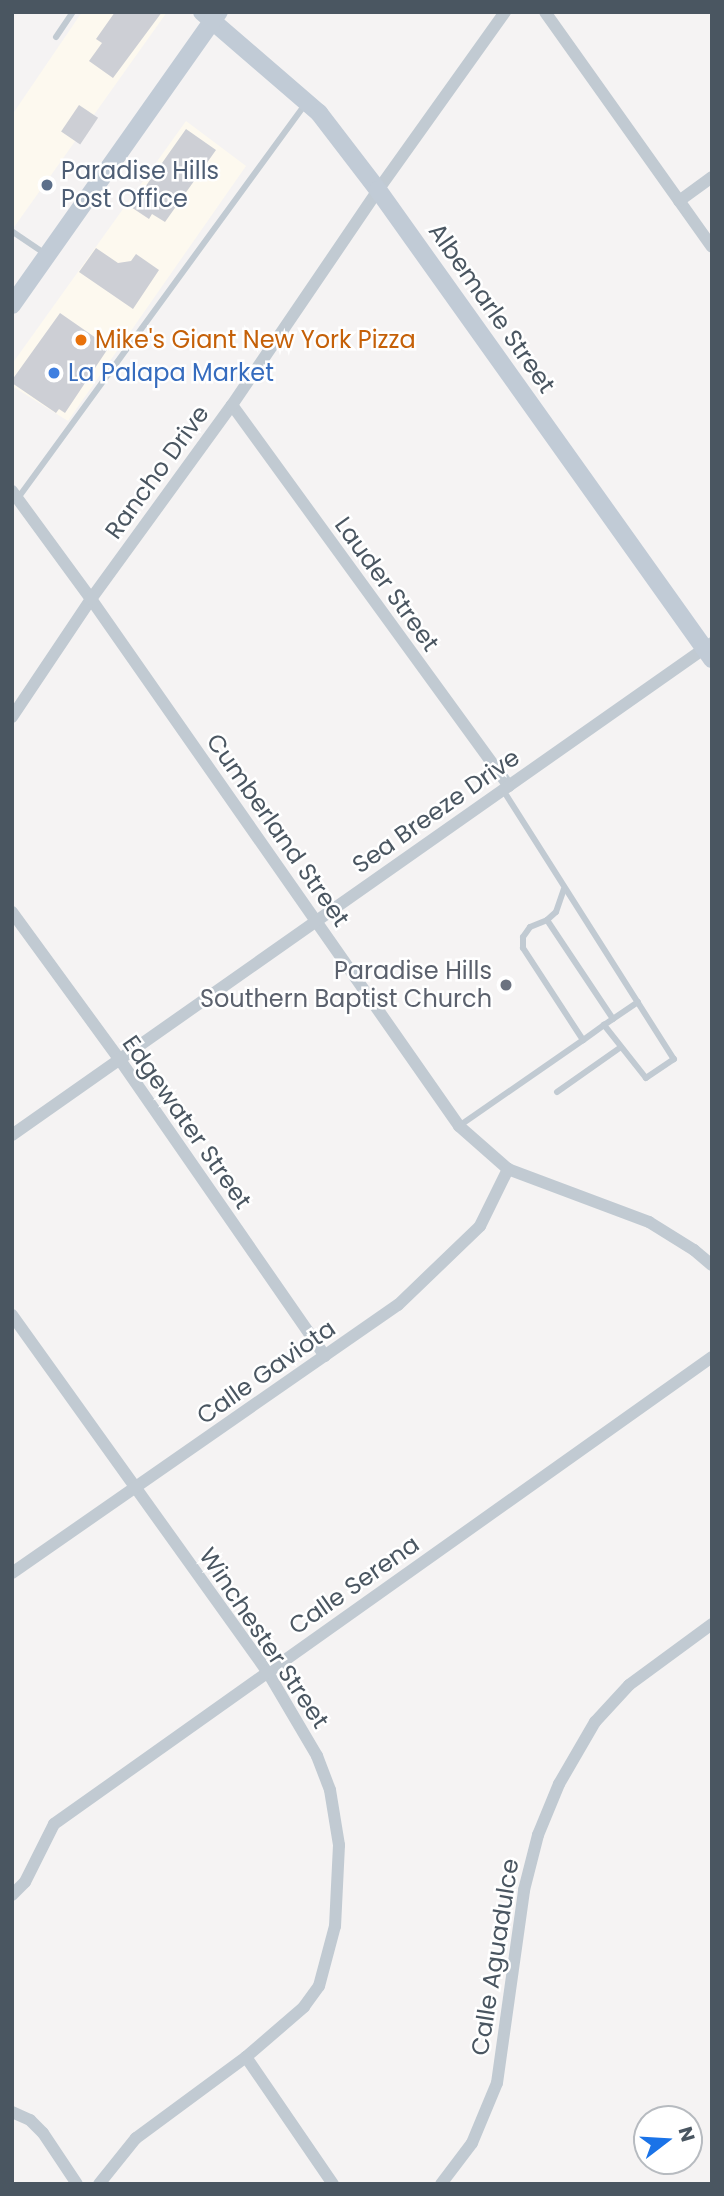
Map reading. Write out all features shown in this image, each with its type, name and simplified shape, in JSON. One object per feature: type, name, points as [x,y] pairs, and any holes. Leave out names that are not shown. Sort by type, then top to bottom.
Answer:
[{"type":"street","name":"Rancho Drive","points":[[12,717],[91,599],[232,405],[378,190],[505,12]]},
{"type":"street","points":[[545,12],[712,247]]},
{"type":"street","name":"Albemarle Street","points":[[212,15],[320,113],[709,650]]},
{"type":"street","points":[[12,305],[212,15]]},
{"type":"street","points":[[679,201],[712,177]]},
{"type":"street","name":"Lauder Street","points":[[232,405],[506,788]]},
{"type":"street","name":"Cumberland Street","points":[[15,495],[317,920],[459,1126],[508,1169],[649,1222],[694,1250],[712,1265]]},
{"type":"street","name":"Sea Breeze Drive","points":[[12,1135],[506,788],[709,650]]},
{"type":"street","name":"Edgewater Street","points":[[12,912],[120,1060],[325,1356]]},
{"type":"street","name":"Calle Gaviota","points":[[12,1573],[82,1527],[135,1486],[204,1443],[398,1305],[480,1226],[508,1169]]},
{"type":"street","name":"Winchester Street","points":[[12,1315],[267,1671],[317,1756],[330,1790],[339,1845],[339,1901],[330,1952],[319,1986],[303,2007],[246,2057],[136,2138],[99,2184]]},
{"type":"street","name":"Calle Serena","points":[[12,1895],[25,1882],[54,1824],[712,1357]]},
{"type":"street","name":"Calle Aguadulce","points":[[441,2184],[472,2143],[497,2083],[524,1890],[538,1835],[559,1784],[595,1722],[629,1685],[710,1630]]},
{"type":"street","points":[[246,2057],[333,2184]]},
{"type":"street","points":[[12,2112],[30,2120],[43,2133],[77,2184]]},
{"type":"lane","points":[[56,37],[73,12]]},
{"type":"lane","points":[[15,495],[307,102]]},
{"type":"lane","points":[[13,232],[47,255]]},
{"type":"lane","points":[[506,788],[564,889],[674,1059],[646,1078],[604,1025]]},
{"type":"lane","points":[[564,889],[556,912],[530,927],[523,937],[523,947],[583,1041]]},
{"type":"lane","points":[[547,919],[613,1019]]},
{"type":"lane","points":[[459,1126],[638,1002]]},
{"type":"lane","points":[[557,1092],[621,1047]]},
{"type":"shaded area","points":[[82,12],[167,12],[12,230],[12,115]]},
{"type":"shaded area","points":[[186,121],[246,166],[68,421],[12,386],[12,364]]},
{"type":"building","points":[[115,12],[162,12],[113,78],[89,61],[102,43],[96,39]]},
{"type":"building","points":[[79,105],[98,118],[80,144],[61,132]]},
{"type":"building","points":[[186,129],[216,150],[165,222],[152,214],[149,219],[131,207]]},
{"type":"building","points":[[96,248],[118,263],[131,261],[136,254],[159,270],[133,309],[79,272]]},
{"type":"building","name":"La Palapa Market","points":[[60,313],[109,347],[65,413],[59,409],[56,413],[12,383]]},
{"type":"place","name":"Paradise Hills Post Office","points":[[47,185]]},
{"type":"place","name":"Mike's Giant New York Pizza","points":[[81,340]]},
{"type":"place","name":"La Palapa Market","points":[[54,373]]},
{"type":"place","name":"Paradise Hills Southern Baptist Church","points":[[506,985]]}]
